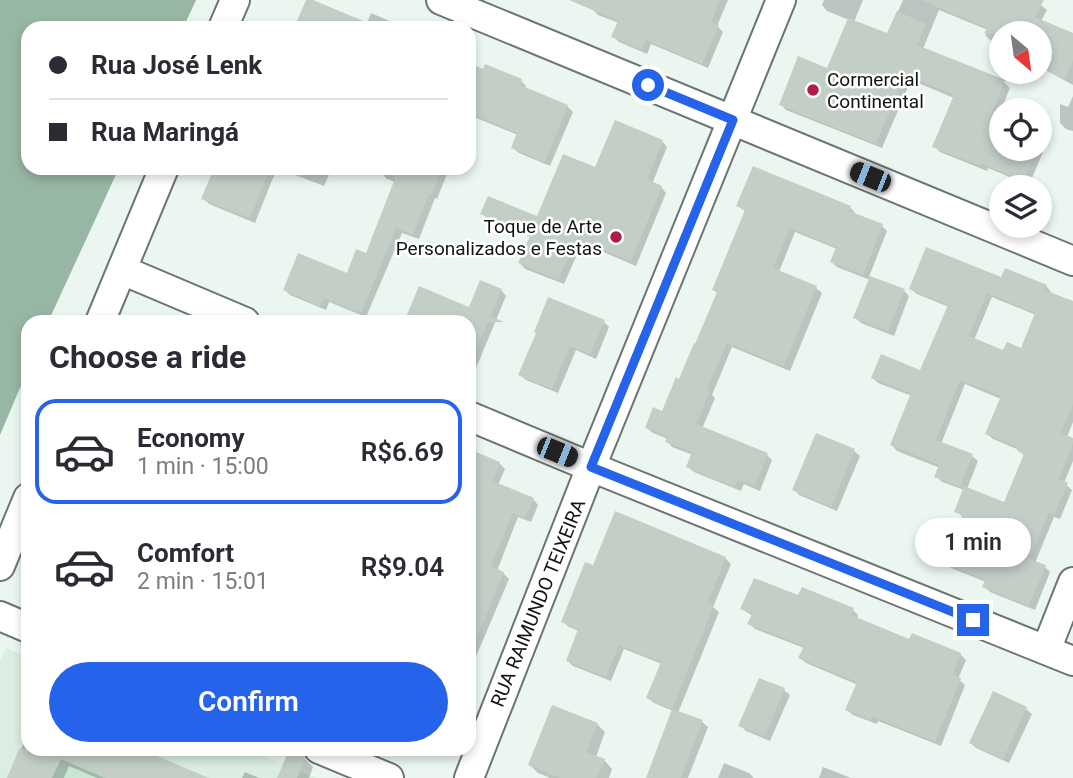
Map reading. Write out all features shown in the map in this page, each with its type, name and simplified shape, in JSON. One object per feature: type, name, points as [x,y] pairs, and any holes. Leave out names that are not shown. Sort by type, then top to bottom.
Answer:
[{"type":"street","points":[[226,21],[234,0]]},
{"type":"street","points":[[441,0],[1073,261]]},
{"type":"street","name":"RUA RAIMUNDO TEIXEIRA","points":[[469,778],[591,467],[781,0]]},
{"type":"street","points":[[103,315],[161,175]]},
{"type":"street","points":[[122,271],[228,315]]},
{"type":"street","points":[[476,419],[1073,661]]},
{"type":"street","points":[[0,566],[21,515]]},
{"type":"street","points":[[1046,650],[1073,582]]},
{"type":"street","points":[[0,616],[21,625]]},
{"type":"street","points":[[336,756],[388,778]]},
{"type":"shaded area","points":[[0,0],[196,0],[186,21],[21,21],[21,175],[116,175],[51,315],[21,315],[21,386],[0,435]]},
{"type":"shaded area","points":[[6,648],[21,654],[21,756],[264,756],[283,764],[286,756],[306,756],[300,771],[316,778],[0,778],[0,662]]},
{"type":"shaded area","points":[[61,759],[105,778],[52,778]]},
{"type":"building","points":[[306,0],[313,0],[363,21],[297,21]]},
{"type":"building","points":[[569,0],[720,0],[711,22],[719,25],[702,64],[646,40],[642,50],[611,37],[618,21]]},
{"type":"building","points":[[921,0],[1044,0],[1035,17],[1044,21],[989,21],[989,33],[984,33],[987,28]]},
{"type":"building","points":[[897,11],[926,24],[917,45],[989,74],[989,84],[1003,84],[998,98],[989,98],[989,161],[1032,161],[1026,175],[1009,175],[932,147],[954,95],[905,75],[876,144],[779,105],[798,56],[827,68],[848,18],[887,33]]},
{"type":"building","points":[[1052,24],[1073,33],[1073,61],[1065,80],[1052,73]]},
{"type":"building","points":[[485,64],[522,79],[520,85],[568,105],[545,162],[511,148],[517,133],[476,116],[476,66],[483,69]]},
{"type":"building","points":[[615,120],[663,140],[647,179],[662,186],[631,261],[576,239],[558,280],[518,263],[531,234],[480,214],[488,196],[537,216],[563,154],[595,167]]},
{"type":"building","points":[[753,166],[851,206],[849,211],[883,224],[863,275],[830,262],[836,247],[790,228],[773,268],[817,286],[784,366],[727,343],[696,424],[768,453],[755,486],[738,480],[735,487],[686,467],[692,452],[665,442],[667,436],[645,428],[653,407],[662,411],[676,377],[679,379],[717,292],[712,290],[745,210],[736,206]]},
{"type":"building","points":[[211,175],[267,175],[250,218],[201,199]]},
{"type":"building","points":[[396,175],[439,175],[413,235],[396,228],[361,313],[324,298],[320,306],[283,290],[298,253],[347,273],[356,249],[366,253]]},
{"type":"building","points":[[926,247],[1001,277],[1005,268],[1047,285],[1044,290],[1073,301],[1073,404],[1061,433],[1073,438],[1073,443],[1059,479],[1068,483],[1054,515],[1049,513],[1029,559],[1046,565],[1029,606],[982,587],[985,580],[943,563],[963,515],[954,512],[964,486],[1004,502],[1024,454],[1017,451],[1018,447],[985,434],[1001,396],[960,380],[936,440],[973,454],[960,487],[934,477],[939,465],[890,445],[911,393],[871,378],[881,354],[920,370],[948,305],[909,289]],"holes":[[[987,293],[1035,313],[1021,348],[1007,342],[1003,350],[969,336]]]},
{"type":"building","points":[[870,276],[905,289],[888,331],[853,318]]},
{"type":"building","points":[[480,280],[502,289],[490,316],[504,322],[488,322],[476,350],[476,315],[407,315],[419,286],[469,307]]},
{"type":"building","points":[[548,297],[605,320],[590,354],[570,346],[552,389],[518,375]]},
{"type":"building","points":[[816,433],[855,449],[831,507],[792,490]]},
{"type":"building","points":[[476,452],[500,462],[493,481],[534,498],[525,518],[513,513],[491,566],[504,572],[476,640]]},
{"type":"building","points":[[615,511],[726,557],[708,602],[714,605],[672,709],[646,698],[661,662],[619,645],[606,677],[566,661],[578,629],[561,622],[585,562],[593,565]]},
{"type":"building","points":[[754,578],[798,595],[802,587],[854,608],[851,615],[909,639],[912,633],[961,653],[953,674],[961,678],[935,742],[872,716],[871,720],[845,710],[857,682],[798,658],[804,646],[747,624],[752,614],[740,609]]},
{"type":"building","points":[[759,678],[785,688],[765,736],[738,726]]},
{"type":"building","points":[[993,691],[1027,707],[1003,759],[969,743]]},
{"type":"building","points":[[552,705],[598,723],[586,752],[605,759],[597,778],[560,778],[528,765]]},
{"type":"building","points":[[672,709],[703,720],[681,778],[646,778]]},
{"type":"building","points":[[21,749],[21,756],[157,756],[209,778],[105,778],[61,759],[52,778],[7,778]]},
{"type":"building","points":[[286,756],[304,756],[297,778],[277,778]]},
{"type":"place","name":"Cormercial Continental","points":[[813,90]]},
{"type":"place","name":"Toque de Arte Personalizados e Festas","points":[[616,237]]},
{"type":"route","points":[[648,85],[733,120],[591,467],[973,620]]}]
